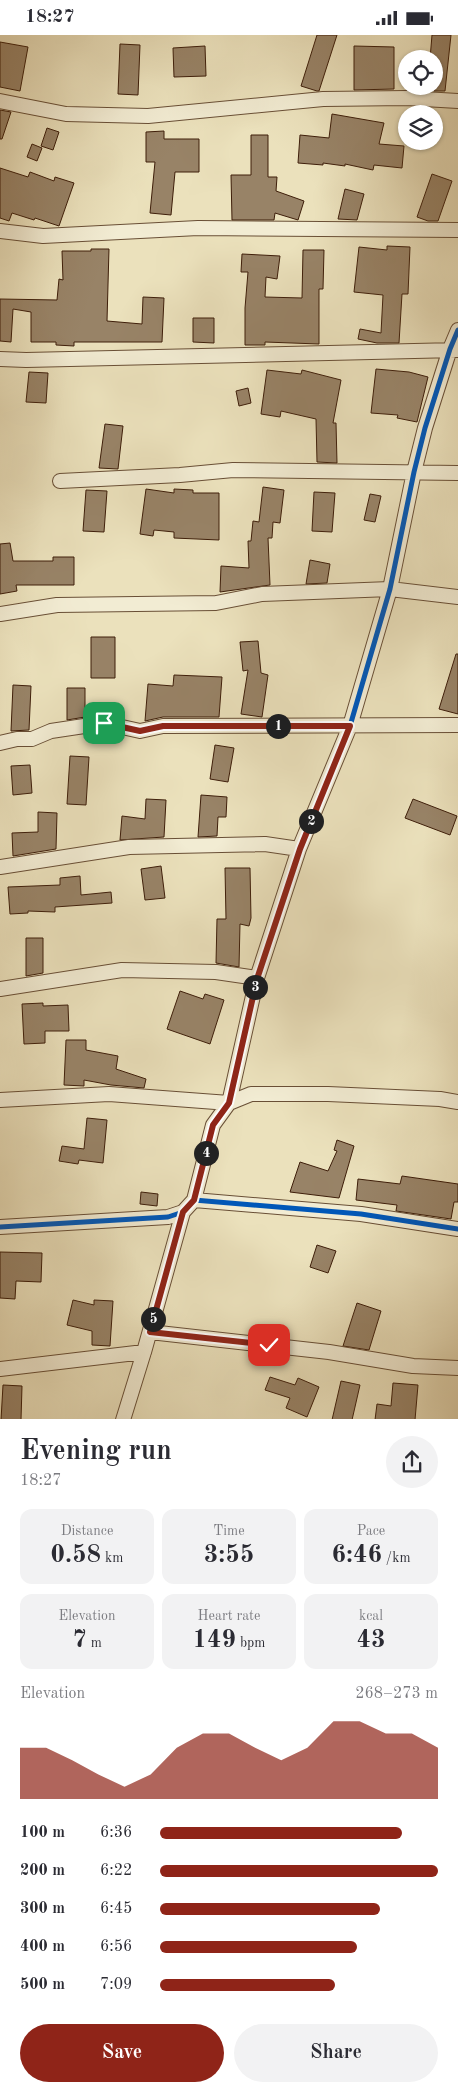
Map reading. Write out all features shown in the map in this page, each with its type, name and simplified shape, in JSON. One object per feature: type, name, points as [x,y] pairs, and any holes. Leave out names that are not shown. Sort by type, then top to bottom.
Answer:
[{"type":"street","points":[[0,101],[66,114],[148,116],[324,99],[407,98],[458,101]]},
{"type":"street","points":[[0,231],[43,236],[198,228],[458,230]]},
{"type":"street","points":[[123,1419],[150,1332],[183,1212],[194,1200],[213,1125],[229,1103],[257,979],[300,849],[350,726],[390,589],[414,472],[454,349],[458,330]]},
{"type":"street","points":[[0,359],[26,360],[454,349]]},
{"type":"street","points":[[60,481],[180,475],[233,470],[458,473]]},
{"type":"street","points":[[0,614],[57,605],[216,603],[262,594],[390,589],[458,597]]},
{"type":"street","points":[[0,743],[17,739],[32,739],[51,731],[104,723],[140,731],[163,726],[458,725]]},
{"type":"street","points":[[0,867],[130,847],[265,844],[300,849]]},
{"type":"street","points":[[0,989],[122,970],[216,972],[257,979]]},
{"type":"street","points":[[0,1101],[109,1094],[229,1103],[251,1094],[328,1094],[458,1102]]},
{"type":"street","points":[[194,1200],[361,1214],[458,1229]]},
{"type":"street","points":[[0,1227],[168,1217],[183,1212]]},
{"type":"street","points":[[150,1332],[328,1352],[414,1366],[458,1369]]},
{"type":"street","points":[[0,1369],[144,1352]]},
{"type":"building","points":[[317,35],[337,35],[319,91],[301,86]]},
{"type":"building","points":[[432,35],[451,35],[445,91],[443,91],[443,50],[431,50]]},
{"type":"building","points":[[0,42],[28,47],[20,91],[0,87]]},
{"type":"building","points":[[120,44],[140,45],[138,95],[118,94]]},
{"type":"building","points":[[205,46],[206,76],[174,77],[173,48]]},
{"type":"building","points":[[354,46],[394,47],[394,89],[354,90]]},
{"type":"building","points":[[0,110],[11,112],[2,139],[0,139]]},
{"type":"building","points":[[332,114],[384,123],[379,144],[398,146],[398,150],[404,150],[402,168],[374,165],[373,170],[345,164],[345,166],[323,163],[323,165],[298,163],[300,135],[329,138]]},
{"type":"building","points":[[47,128],[59,132],[53,150],[41,146]]},
{"type":"building","points":[[164,131],[164,139],[199,139],[199,172],[175,172],[171,215],[150,213],[155,162],[146,162],[146,132]]},
{"type":"building","points":[[251,135],[268,135],[268,177],[277,177],[276,191],[304,201],[298,220],[275,213],[274,220],[232,220],[231,175],[251,175]]},
{"type":"building","points":[[32,144],[42,148],[37,161],[27,157]]},
{"type":"building","points":[[0,168],[28,177],[30,172],[54,181],[55,177],[74,183],[59,226],[12,213],[9,221],[0,218]]},
{"type":"building","points":[[432,174],[452,181],[438,221],[428,221],[417,217]]},
{"type":"building","points":[[345,189],[364,194],[357,220],[338,219]]},
{"type":"building","points":[[387,246],[410,247],[408,294],[402,294],[399,343],[377,343],[358,339],[360,329],[381,333],[383,295],[354,292],[359,247],[387,250]]},
{"type":"building","points":[[91,249],[109,249],[107,321],[142,324],[143,297],[164,298],[162,342],[74,342],[74,346],[56,345],[56,342],[31,342],[31,312],[13,309],[11,342],[0,341],[0,299],[57,300],[59,279],[63,280],[62,251],[91,251]]},
{"type":"building","points":[[303,250],[324,250],[323,289],[319,289],[319,344],[265,342],[265,345],[245,345],[245,308],[248,272],[241,272],[242,254],[280,256],[277,279],[266,277],[265,297],[302,298]]},
{"type":"building","points":[[193,318],[214,318],[214,343],[193,342]]},
{"type":"building","points":[[376,369],[409,372],[428,377],[417,422],[397,418],[398,415],[371,413]]},
{"type":"building","points":[[267,370],[301,374],[302,370],[341,380],[333,423],[336,423],[337,463],[317,462],[316,419],[281,411],[280,417],[261,414]]},
{"type":"building","points":[[29,372],[48,373],[46,403],[26,402]]},
{"type":"building","points":[[248,388],[251,403],[239,406],[236,391]]},
{"type":"building","points":[[105,424],[123,426],[118,469],[99,468]]},
{"type":"building","points":[[263,487],[284,490],[280,523],[273,522],[272,538],[268,538],[270,585],[220,592],[221,566],[249,568],[248,541],[251,541],[253,521],[259,522]]},
{"type":"building","points":[[146,489],[174,493],[174,489],[193,490],[193,493],[219,493],[219,540],[174,538],[174,532],[154,530],[153,536],[140,534]]},
{"type":"building","points":[[86,490],[107,491],[104,532],[83,531]]},
{"type":"building","points":[[314,492],[335,493],[332,532],[312,531]]},
{"type":"building","points":[[370,494],[381,496],[375,522],[364,520]]},
{"type":"building","points":[[10,543],[13,561],[53,561],[53,557],[74,557],[74,585],[16,585],[17,591],[0,594],[0,544]]},
{"type":"building","points":[[310,560],[330,564],[327,583],[306,584]]},
{"type":"building","points":[[91,637],[115,637],[115,678],[91,678]]},
{"type":"building","points":[[258,641],[261,673],[268,675],[262,717],[241,714],[248,670],[243,671],[240,642]]},
{"type":"building","points":[[456,654],[458,654],[458,714],[439,709]]},
{"type":"building","points":[[174,675],[222,677],[219,717],[163,717],[145,721],[148,684],[173,686]]},
{"type":"building","points":[[13,685],[31,686],[29,730],[11,731]]},
{"type":"building","points":[[67,688],[85,688],[85,717],[67,720]]},
{"type":"building","points":[[215,745],[234,748],[228,782],[210,779]]},
{"type":"building","points":[[70,756],[89,757],[86,805],[67,804]]},
{"type":"building","points":[[30,765],[32,793],[13,795],[11,766]]},
{"type":"building","points":[[201,795],[227,797],[226,817],[218,817],[217,836],[198,837]]},
{"type":"building","points":[[146,799],[166,800],[164,837],[120,840],[122,816],[145,819]]},
{"type":"building","points":[[413,799],[457,816],[450,835],[405,818]]},
{"type":"building","points":[[38,812],[57,813],[56,849],[13,856],[12,833],[38,832]]},
{"type":"building","points":[[161,866],[165,898],[145,900],[141,869]]},
{"type":"building","points":[[225,868],[250,868],[251,918],[249,926],[240,924],[239,967],[216,963],[217,919],[226,919]]},
{"type":"building","points":[[80,876],[81,895],[111,892],[112,903],[55,907],[55,912],[28,911],[28,913],[10,914],[8,887],[60,885],[60,878]]},
{"type":"building","points":[[26,938],[43,938],[43,973],[26,976]]},
{"type":"building","points":[[180,991],[203,999],[205,994],[224,1000],[210,1044],[167,1029]]},
{"type":"building","points":[[43,1003],[43,1006],[68,1005],[69,1031],[45,1031],[45,1043],[24,1044],[22,1004]]},
{"type":"building","points":[[66,1040],[86,1040],[86,1050],[118,1056],[116,1069],[146,1079],[144,1088],[84,1080],[84,1086],[64,1085]]},
{"type":"building","points":[[87,1118],[107,1120],[103,1163],[79,1160],[78,1164],[59,1161],[62,1146],[84,1149]]},
{"type":"building","points":[[337,1140],[354,1146],[339,1198],[290,1192],[300,1162],[328,1171],[337,1151],[334,1150]]},
{"type":"building","points":[[402,1176],[458,1184],[458,1202],[454,1202],[451,1219],[396,1211],[397,1205],[356,1200],[358,1179],[400,1184]]},
{"type":"building","points":[[141,1192],[158,1194],[157,1206],[140,1204]]},
{"type":"building","points":[[317,1245],[336,1251],[328,1273],[310,1267]]},
{"type":"building","points":[[0,1252],[42,1253],[41,1282],[16,1281],[15,1299],[0,1298]]},
{"type":"building","points":[[73,1300],[94,1305],[94,1300],[113,1301],[110,1346],[92,1345],[92,1331],[67,1325]]},
{"type":"building","points":[[357,1303],[381,1311],[369,1350],[343,1346]]},
{"type":"building","points":[[270,1377],[295,1385],[298,1378],[319,1387],[307,1417],[286,1408],[290,1398],[265,1390]]},
{"type":"building","points":[[341,1381],[360,1385],[352,1419],[332,1419]]},
{"type":"building","points":[[393,1383],[418,1385],[415,1419],[375,1419],[377,1404],[391,1406]]},
{"type":"building","points":[[3,1385],[22,1386],[21,1419],[1,1419]]},
{"type":"cycle path","points":[[194,1200],[213,1125],[229,1103],[257,978],[299,849],[350,726],[390,589],[425,428],[450,349],[458,330]]},
{"type":"cycle path","points":[[0,1227],[168,1217],[183,1212],[194,1200],[361,1214],[458,1229]]},
{"type":"route","points":[[104,723],[140,731],[163,726],[350,726],[300,849],[257,979],[229,1103],[213,1125],[194,1200],[183,1212],[150,1332],[269,1345]]}]
